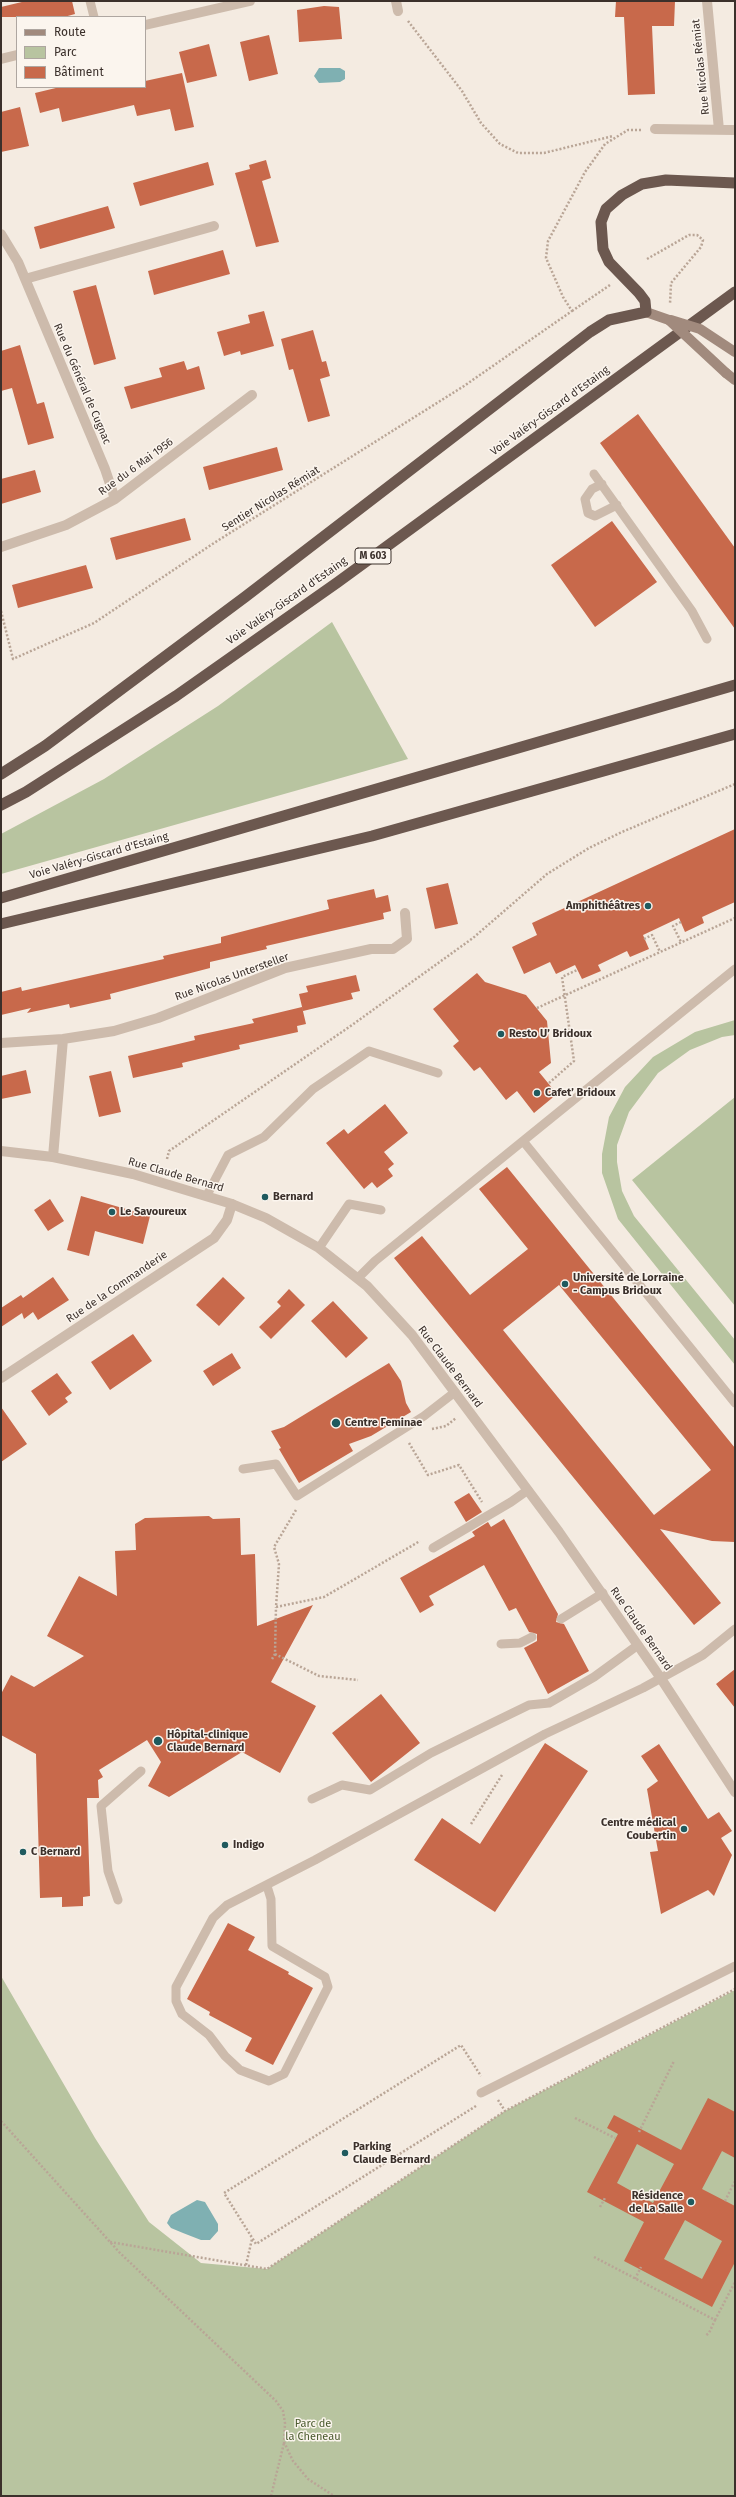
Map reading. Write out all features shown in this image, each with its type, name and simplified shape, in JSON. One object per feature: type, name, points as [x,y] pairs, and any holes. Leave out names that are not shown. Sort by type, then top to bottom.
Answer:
[{"type":"highway","points":[[1,774],[45,746],[239,602],[590,332],[609,320],[646,312],[645,301],[609,262],[603,249],[601,222],[606,209],[622,195],[642,184],[666,180],[735,183]]},
{"type":"highway","name":"Voie Valéry-Giscard d'Estaing","points":[[1,805],[32,788],[176,696],[338,582],[735,292]]},
{"type":"highway","name":"Voie Valéry-Giscard d'Estaing","points":[[1,898],[735,685]]},
{"type":"highway","points":[[1,924],[372,836],[735,734]]},
{"type":"main road","points":[[646,312],[700,330],[735,352]]},
{"type":"main road","points":[[669,320],[735,380]]},
{"type":"street","points":[[146,25],[250,1]]},
{"type":"street","name":"Rue Nicolas Rémiat","points":[[707,1],[719,130]]},
{"type":"street","points":[[1,59],[16,55]]},
{"type":"street","points":[[655,129],[735,130]]},
{"type":"street","points":[[25,279],[214,226]]},
{"type":"street","name":"Rue du Général de Cugnac","points":[[1,234],[25,279],[105,468],[115,499]]},
{"type":"street","name":"Rue du 6 Mai 1956","points":[[1,547],[66,525],[115,499],[252,395]]},
{"type":"street","name":"Rue Nicolas Untersteller","points":[[1,1043],[63,1039],[114,1031],[158,1018],[285,968],[371,948],[392,948],[407,939],[405,913]]},
{"type":"street","points":[[54,1157],[63,1039]]},
{"type":"street","name":"Rue Claude Bernard","points":[[1,1151],[54,1157],[134,1174],[207,1195],[266,1218],[319,1248],[358,1278],[412,1335],[528,1490],[603,1593],[735,1792]]},
{"type":"street","name":"Rue de la Commanderie","points":[[1,1378],[214,1238],[226,1220],[232,1204]]},
{"type":"lane","points":[[90,1],[94,16]]},
{"type":"lane","points":[[594,474],[692,611],[707,639]]},
{"type":"lane","points":[[602,484],[592,489],[585,499],[588,513],[595,516],[616,505]]},
{"type":"lane","points":[[358,1278],[375,1260],[735,969]]},
{"type":"lane","points":[[207,1195],[228,1155],[264,1137],[313,1089],[369,1051],[438,1073]]},
{"type":"lane","points":[[523,1141],[735,1403]]},
{"type":"lane","points":[[319,1248],[349,1204],[381,1210]]},
{"type":"lane","points":[[244,1469],[276,1464],[297,1496],[424,1416],[455,1392]]},
{"type":"lane","points":[[433,1548],[511,1502],[528,1490]]},
{"type":"lane","points":[[561,1619],[603,1593]]},
{"type":"lane","points":[[267,1886],[271,1899],[272,1946],[325,1977],[328,1987],[284,2074],[269,2081],[240,2070],[225,2056],[209,2035],[182,2014],[176,2001],[176,1987],[213,1918],[227,1906],[267,1886],[515,1750],[643,1688],[660,1677],[703,1655],[735,1629]]},
{"type":"lane","points":[[501,1644],[520,1643],[532,1637]]},
{"type":"lane","points":[[312,1799],[342,1785],[370,1790],[431,1753],[529,1705],[549,1703],[594,1677],[638,1645]]},
{"type":"lane","points":[[118,1900],[108,1871],[101,1806],[141,1771]]},
{"type":"lane","points":[[481,2097],[735,1966]]},
{"type":"path","points":[[397,6],[462,92],[481,123],[500,144],[518,153],[544,153],[615,136],[628,130],[655,129]]},
{"type":"path","points":[[572,310],[563,297],[546,258],[548,242],[585,172],[605,144],[615,136]]},
{"type":"path","points":[[648,259],[689,235],[697,234],[703,240],[701,247],[671,283],[669,320]]},
{"type":"path","name":"Sentier Nicolas Rémiat","points":[[1,611],[12,659],[94,623],[214,543],[464,386],[610,285]]},
{"type":"path","points":[[167,1159],[169,1151],[352,1025],[473,938],[547,874],[589,848],[622,832],[735,784]]},
{"type":"path","points":[[537,1008],[735,918]]},
{"type":"path","points":[[681,922],[673,926],[681,942]]},
{"type":"path","points":[[644,938],[652,935],[660,952]]},
{"type":"path","points":[[548,1083],[574,1061],[566,994],[562,977],[577,970]]},
{"type":"path","points":[[428,1431],[446,1426],[468,1409]]},
{"type":"path","points":[[401,1445],[413,1438]]},
{"type":"path","points":[[408,1441],[428,1475],[459,1465],[484,1504],[489,1501]]},
{"type":"path","points":[[272,1659],[275,1654],[279,1564],[274,1547],[296,1510],[303,1506]]},
{"type":"path","points":[[276,1607],[324,1597],[422,1540]]},
{"type":"path","points":[[275,1654],[319,1676],[358,1680]]},
{"type":"path","points":[[471,1824],[515,1750]]},
{"type":"path","points":[[110,2242],[267,2269],[505,2111],[735,1989]]},
{"type":"path","points":[[481,2097],[256,2244],[224,2193],[461,2044],[484,2080]]},
{"type":"path","points":[[639,2132],[674,2061]]},
{"type":"path","points":[[575,2118],[615,2138]]},
{"type":"path","points":[[1,2121],[110,2242],[276,2401],[283,2411],[285,2423],[284,2442],[271,2496]]},
{"type":"path","points":[[725,2201],[735,2181]]},
{"type":"path","points":[[600,2207],[604,2198]]},
{"type":"path","points":[[246,2265],[252,2239]]},
{"type":"path","points":[[594,2257],[715,2320]]},
{"type":"path","points":[[635,2278],[641,2267]]},
{"type":"path","points":[[704,2336],[709,2333],[735,2282]]},
{"type":"path","points":[[284,2442],[293,2461],[308,2479],[334,2496]]},
{"type":"green space","points":[[332,622],[408,759],[1,874],[1,834],[104,779],[218,706]]},
{"type":"green space","points":[[735,1020],[735,1035],[722,1037],[690,1050],[658,1073],[629,1112],[617,1145],[617,1162],[622,1191],[634,1216],[735,1340],[735,1365],[618,1219],[602,1173],[602,1154],[609,1117],[625,1087],[653,1057],[695,1032]]},
{"type":"green space","points":[[735,1097],[735,1306],[632,1180]]},
{"type":"green space","name":"Parc de la Cheneau","points":[[1,1976],[95,2138],[149,2222],[201,2263],[267,2269],[505,2111],[735,1990],[735,2496],[1,2496]]},
{"type":"water","points":[[319,68],[340,68],[345,71],[345,79],[340,82],[319,83],[314,76]]},
{"type":"water","points":[[197,2200],[205,2202],[218,2224],[218,2231],[210,2240],[201,2240],[183,2233],[171,2228],[167,2223],[171,2215]]},
{"type":"building","points":[[26,1],[72,1],[75,14],[68,16],[1,17],[1,7]]},
{"type":"building","points":[[616,1],[675,1],[674,26],[652,26],[655,94],[628,95],[624,17],[615,17]]},
{"type":"building","points":[[324,6],[339,7],[342,39],[299,42],[297,10]]},
{"type":"building","points":[[269,35],[278,74],[249,81],[240,42]]},
{"type":"building","points":[[209,44],[217,76],[187,83],[179,52]]},
{"type":"building","points":[[182,73],[194,127],[175,131],[170,109],[137,116],[134,105],[62,122],[59,108],[40,113],[35,93],[56,88],[146,88],[146,81]]},
{"type":"building","points":[[20,107],[29,146],[1,152],[1,112]]},
{"type":"building","points":[[266,160],[271,178],[262,181],[279,242],[256,247],[235,173],[250,169],[249,165]]},
{"type":"building","points":[[208,162],[214,185],[140,206],[133,183]]},
{"type":"building","points":[[108,206],[115,228],[40,249],[34,227]]},
{"type":"building","points":[[223,250],[230,274],[154,295],[148,271]]},
{"type":"building","points":[[96,285],[116,359],[94,365],[73,291]]},
{"type":"building","points":[[264,311],[274,346],[241,355],[240,351],[224,356],[217,332],[250,323],[248,315]]},
{"type":"building","points":[[313,330],[322,362],[326,361],[330,376],[320,379],[330,416],[308,422],[293,369],[289,370],[281,339]]},
{"type":"building","points":[[20,345],[37,404],[44,402],[54,438],[28,445],[12,388],[1,391],[1,351]]},
{"type":"building","points":[[184,361],[187,370],[199,366],[205,389],[131,409],[124,387],[162,377],[159,368]]},
{"type":"building","points":[[638,414],[735,548],[735,629],[600,443]]},
{"type":"building","points":[[277,447],[283,470],[209,490],[203,467]]},
{"type":"building","points":[[35,470],[41,492],[1,504],[1,479]]},
{"type":"building","points":[[185,518],[191,540],[116,560],[110,538]]},
{"type":"building","points":[[612,521],[657,582],[595,627],[551,565]]},
{"type":"building","points":[[86,565],[93,588],[18,608],[12,585]]},
{"type":"building","name":"Amphithéâtres","points":[[735,829],[735,902],[702,917],[704,923],[685,932],[679,918],[643,935],[649,949],[630,957],[627,951],[598,965],[601,971],[582,979],[575,965],[556,974],[550,962],[524,974],[512,947],[537,935],[532,923]]},
{"type":"building","points":[[448,883],[458,924],[435,929],[426,888]]},
{"type":"building","points":[[374,889],[376,898],[388,895],[391,911],[383,913],[384,919],[266,946],[267,949],[210,962],[210,968],[110,994],[111,999],[70,1008],[69,1004],[27,1013],[31,1008],[1,1015],[1,992],[21,987],[22,991],[164,959],[163,956],[221,943],[221,937],[329,909],[327,900]]},
{"type":"building","name":"Resto U’ Bridoux","points":[[477,973],[485,982],[526,995],[547,1021],[551,1063],[539,1072],[557,1094],[534,1113],[517,1091],[506,1100],[480,1067],[474,1071],[453,1046],[459,1041],[433,1009]]},
{"type":"building","points":[[356,975],[360,991],[351,993],[353,999],[303,1011],[299,994],[308,992],[306,986]]},
{"type":"building","points":[[302,1007],[306,1024],[297,1026],[298,1032],[239,1045],[240,1049],[182,1063],[183,1067],[133,1078],[128,1056],[195,1040],[194,1036],[254,1023],[252,1019]]},
{"type":"building","points":[[26,1070],[31,1093],[1,1099],[1,1076]]},
{"type":"building","points":[[111,1071],[121,1112],[99,1117],[89,1076]]},
{"type":"building","points":[[385,1104],[408,1133],[384,1152],[394,1164],[388,1169],[393,1176],[377,1188],[372,1182],[364,1189],[326,1143],[344,1129],[348,1134]]},
{"type":"building","points":[[507,1167],[735,1448],[735,1542],[712,1541],[660,1529],[721,1603],[694,1625],[394,1258],[422,1236],[470,1295],[528,1249],[479,1189]],"holes":[[[559,1285],[711,1470],[654,1515],[503,1330]]]},
{"type":"building","points":[[81,1196],[150,1216],[143,1244],[95,1231],[89,1256],[67,1250]]},
{"type":"building","points":[[50,1199],[64,1221],[48,1231],[34,1210]]},
{"type":"building","points":[[53,1277],[69,1300],[38,1320],[33,1312],[24,1319],[22,1313],[1,1327],[1,1308],[21,1295],[23,1298]]},
{"type":"building","points":[[223,1277],[245,1298],[219,1326],[196,1305]]},
{"type":"building","points":[[289,1289],[305,1305],[271,1339],[259,1327],[281,1306],[277,1302]]},
{"type":"building","points":[[333,1301],[368,1338],[346,1358],[311,1321]]},
{"type":"building","points":[[133,1334],[152,1361],[110,1390],[91,1362]]},
{"type":"building","points":[[232,1353],[241,1368],[213,1386],[203,1371]]},
{"type":"building","name":"Centre Feminae","points":[[389,1363],[401,1381],[406,1403],[411,1412],[371,1436],[349,1444],[353,1451],[299,1483],[279,1449],[281,1448],[271,1431],[284,1427]]},
{"type":"building","points":[[57,1373],[72,1393],[65,1398],[68,1402],[49,1416],[31,1391]]},
{"type":"building","points":[[1,1407],[27,1444],[1,1462]]},
{"type":"building","points":[[469,1493],[482,1512],[466,1522],[454,1502]]},
{"type":"building","points":[[209,1516],[213,1519],[240,1518],[241,1555],[255,1554],[257,1626],[313,1605],[271,1682],[316,1706],[280,1773],[242,1752],[169,1797],[148,1786],[161,1762],[147,1740],[99,1770],[103,1777],[98,1780],[99,1798],[87,1798],[90,1896],[83,1897],[83,1906],[62,1907],[62,1897],[40,1898],[36,1754],[1,1735],[1,1694],[11,1675],[34,1687],[84,1656],[47,1636],[79,1576],[117,1596],[115,1551],[136,1550],[135,1524],[145,1518]]},
{"type":"building","points":[[504,1519],[558,1614],[556,1622],[564,1624],[589,1671],[548,1694],[524,1648],[537,1641],[537,1634],[529,1632],[516,1608],[509,1611],[484,1565],[429,1596],[434,1605],[420,1613],[400,1578],[475,1536],[472,1532],[488,1522],[491,1527]]},
{"type":"building","points":[[735,1669],[735,1708],[716,1684]]},
{"type":"building","points":[[381,1694],[420,1743],[371,1782],[332,1733]]},
{"type":"building","points":[[545,1743],[588,1771],[495,1912],[414,1860],[442,1818],[480,1844]]},
{"type":"building","name":"Centre médical Coubertin","points":[[659,1744],[708,1819],[719,1812],[732,1831],[721,1838],[732,1855],[714,1896],[708,1890],[661,1914],[650,1852],[658,1851],[647,1789],[658,1781],[641,1756]]},
{"type":"building","points":[[228,1923],[255,1937],[248,1950],[289,1972],[288,1974],[313,1988],[273,2065],[245,2051],[252,2038],[209,2015],[210,2012],[187,1999]]},
{"type":"building","name":"Résidence de La Salle","points":[[708,2098],[735,2112],[735,2158],[722,2151],[702,2189],[735,2206],[735,2262],[712,2307],[624,2261],[644,2222],[587,2192],[618,2134],[607,2128],[614,2115],[681,2150]],"holes":[[[637,2144],[674,2164],[653,2203],[617,2183]],[[685,2220],[722,2241],[702,2279],[664,2259]]]},
{"type":"place","name":"Amphithéâtres","points":[[648,906]]},
{"type":"place","name":"Resto U’ Bridoux","points":[[501,1034]]},
{"type":"place","name":"Cafet’ Bridoux","points":[[537,1093]]},
{"type":"place","name":"Bernard","points":[[265,1197]]},
{"type":"place","name":"Le Savoureux","points":[[112,1212]]},
{"type":"place","name":"Université de Lorraine - Campus Bridoux","points":[[565,1284]]},
{"type":"place","name":"Centre Feminae","points":[[336,1423]]},
{"type":"place","name":"Hôpital-clinique Claude Bernard","points":[[158,1741]]},
{"type":"place","name":"Centre médical Coubertin","points":[[684,1829]]},
{"type":"place","name":"Indigo","points":[[225,1845]]},
{"type":"place","name":"C Bernard","points":[[23,1852]]},
{"type":"place","name":"Parking Claude Bernard","points":[[345,2153]]},
{"type":"place","name":"Résidence de La Salle","points":[[691,2202]]}]
